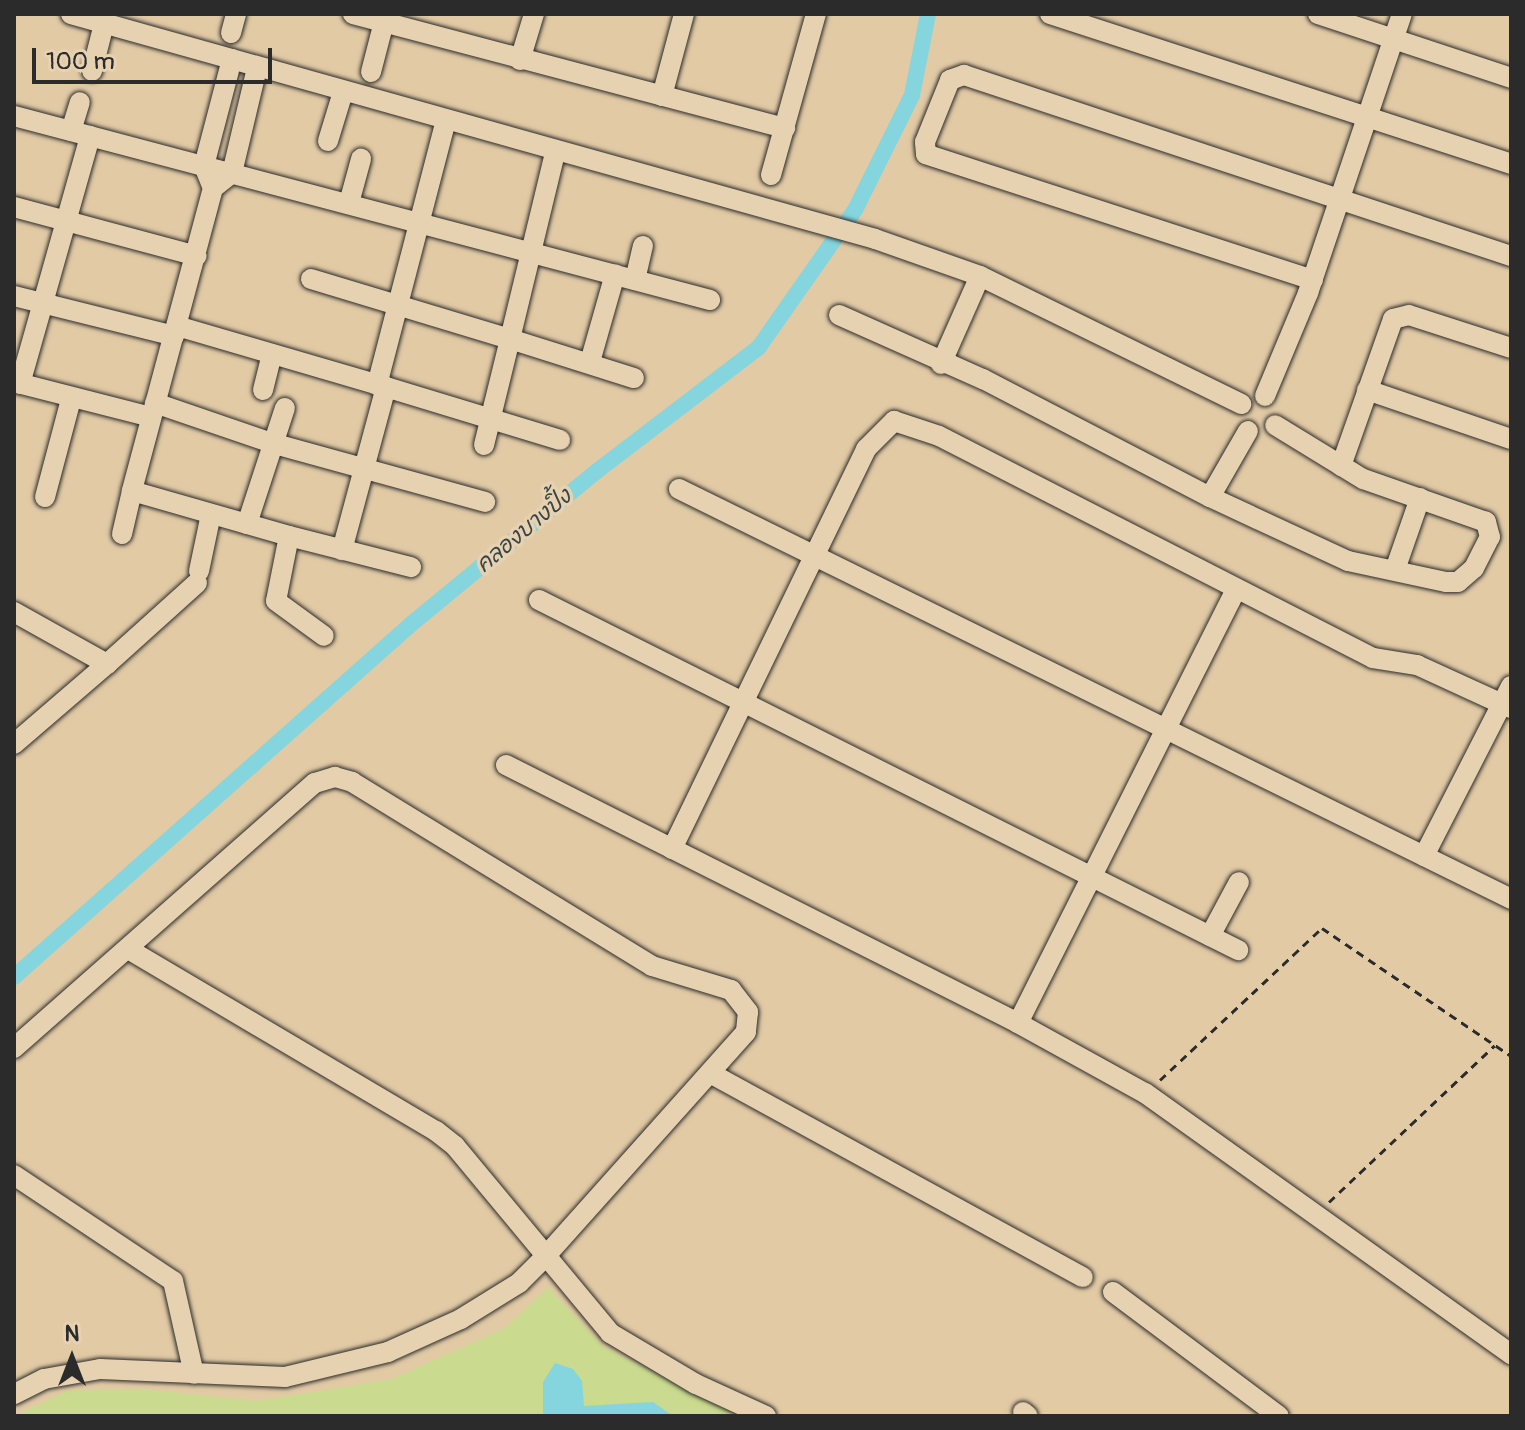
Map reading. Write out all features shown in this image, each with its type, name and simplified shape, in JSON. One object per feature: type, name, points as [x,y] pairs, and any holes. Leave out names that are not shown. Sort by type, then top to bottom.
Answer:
[{"type":"street","points":[[71,14],[555,153],[875,239],[980,276],[1241,404],[1265,396],[1313,280],[1370,119],[1402,14]]},
{"type":"street","points":[[353,14],[385,18],[520,60],[785,128]]},
{"type":"street","points":[[520,60],[534,14]]},
{"type":"street","points":[[662,96],[684,14]]},
{"type":"street","points":[[771,175],[816,14]]},
{"type":"street","points":[[1050,14],[1511,164]]},
{"type":"street","points":[[1318,14],[1511,78]]},
{"type":"street","points":[[371,72],[385,18]]},
{"type":"street","points":[[92,71],[104,24]]},
{"type":"street","points":[[122,534],[213,188],[204,166],[232,59]]},
{"type":"street","points":[[213,188],[232,173],[257,68]]},
{"type":"street","points":[[1313,280],[933,158],[926,154],[925,142],[950,80],[964,75],[1511,256]]},
{"type":"street","points":[[328,141],[343,92]]},
{"type":"street","points":[[80,102],[81,134],[68,221],[17,383],[71,399],[153,410],[485,502]]},
{"type":"street","points":[[14,116],[710,300]]},
{"type":"street","points":[[342,550],[446,121]]},
{"type":"street","points":[[484,445],[555,153]]},
{"type":"street","points":[[349,203],[361,159]]},
{"type":"street","points":[[14,207],[197,256]]},
{"type":"street","points":[[635,280],[643,246]]},
{"type":"street","points":[[590,362],[615,274]]},
{"type":"street","points":[[941,364],[980,276]]},
{"type":"street","points":[[311,279],[590,362],[634,378]]},
{"type":"street","points":[[14,296],[272,354],[491,416],[560,440]]},
{"type":"street","points":[[839,315],[941,364],[983,379],[1210,497],[1348,561],[1396,567],[1458,582],[1474,568],[1490,537],[1486,522],[1341,466],[1275,425]]},
{"type":"street","points":[[1341,466],[1389,327],[1398,316],[1511,348]]},
{"type":"street","points":[[263,390],[272,354]]},
{"type":"street","points":[[1367,390],[1511,439]]},
{"type":"street","points":[[1265,396],[1277,408],[1275,425]]},
{"type":"street","points":[[45,497],[71,399]]},
{"type":"street","points":[[1241,404],[1240,421],[1248,431],[1261,434],[1275,425]]},
{"type":"street","points":[[247,524],[285,408]]},
{"type":"street","points":[[672,849],[819,555],[866,449],[894,421],[908,422],[1373,658],[1417,665],[1508,699],[1424,856]]},
{"type":"street","points":[[1210,497],[1248,431]]},
{"type":"street","points":[[679,489],[819,555],[1511,899]]},
{"type":"street","points":[[132,491],[411,567]]},
{"type":"street","points":[[1396,567],[1420,498]]},
{"type":"street","points":[[14,744],[107,664],[198,577],[211,514]]},
{"type":"street","points":[[289,536],[276,601],[324,636]]},
{"type":"street","points":[[1018,1023],[1089,874],[1236,590]]},
{"type":"street","points":[[539,600],[1238,950]]},
{"type":"street","points":[[14,612],[107,664]]},
{"type":"street","points":[[506,765],[1018,1023],[1145,1093],[1313,1217],[1511,1354]]},
{"type":"street","points":[[14,1048],[315,783],[335,777],[352,782],[652,966],[731,990],[748,1012],[746,1032],[710,1073],[545,1257],[492,1302],[388,1352],[285,1377],[100,1369],[44,1379],[14,1394]]},
{"type":"street","points":[[1210,936],[1239,882]]},
{"type":"street","points":[[128,949],[436,1131],[455,1146],[610,1333],[696,1384],[766,1416]]},
{"type":"street","points":[[710,1073],[1083,1277]]},
{"type":"street","points":[[14,1175],[162,1269],[173,1281],[194,1374]]},
{"type":"street","points":[[1113,1292],[1279,1416]]},
{"type":"path","points":[[1145,1093],[1322,928],[1511,1056]]},
{"type":"path","points":[[1313,1217],[1495,1045]]},
{"type":"green space","points":[[548,1287],[603,1346],[738,1416],[14,1416],[69,1390],[144,1389],[257,1401],[392,1379],[505,1328]]},
{"type":"water","points":[[555,1363],[573,1369],[582,1381],[584,1406],[653,1402],[673,1416],[543,1416],[543,1382]]},
{"type":"waterway","name":"คลองบางปิ้ง","points":[[14,977],[410,625],[597,471],[759,347],[855,210],[912,95],[928,14]]}]
